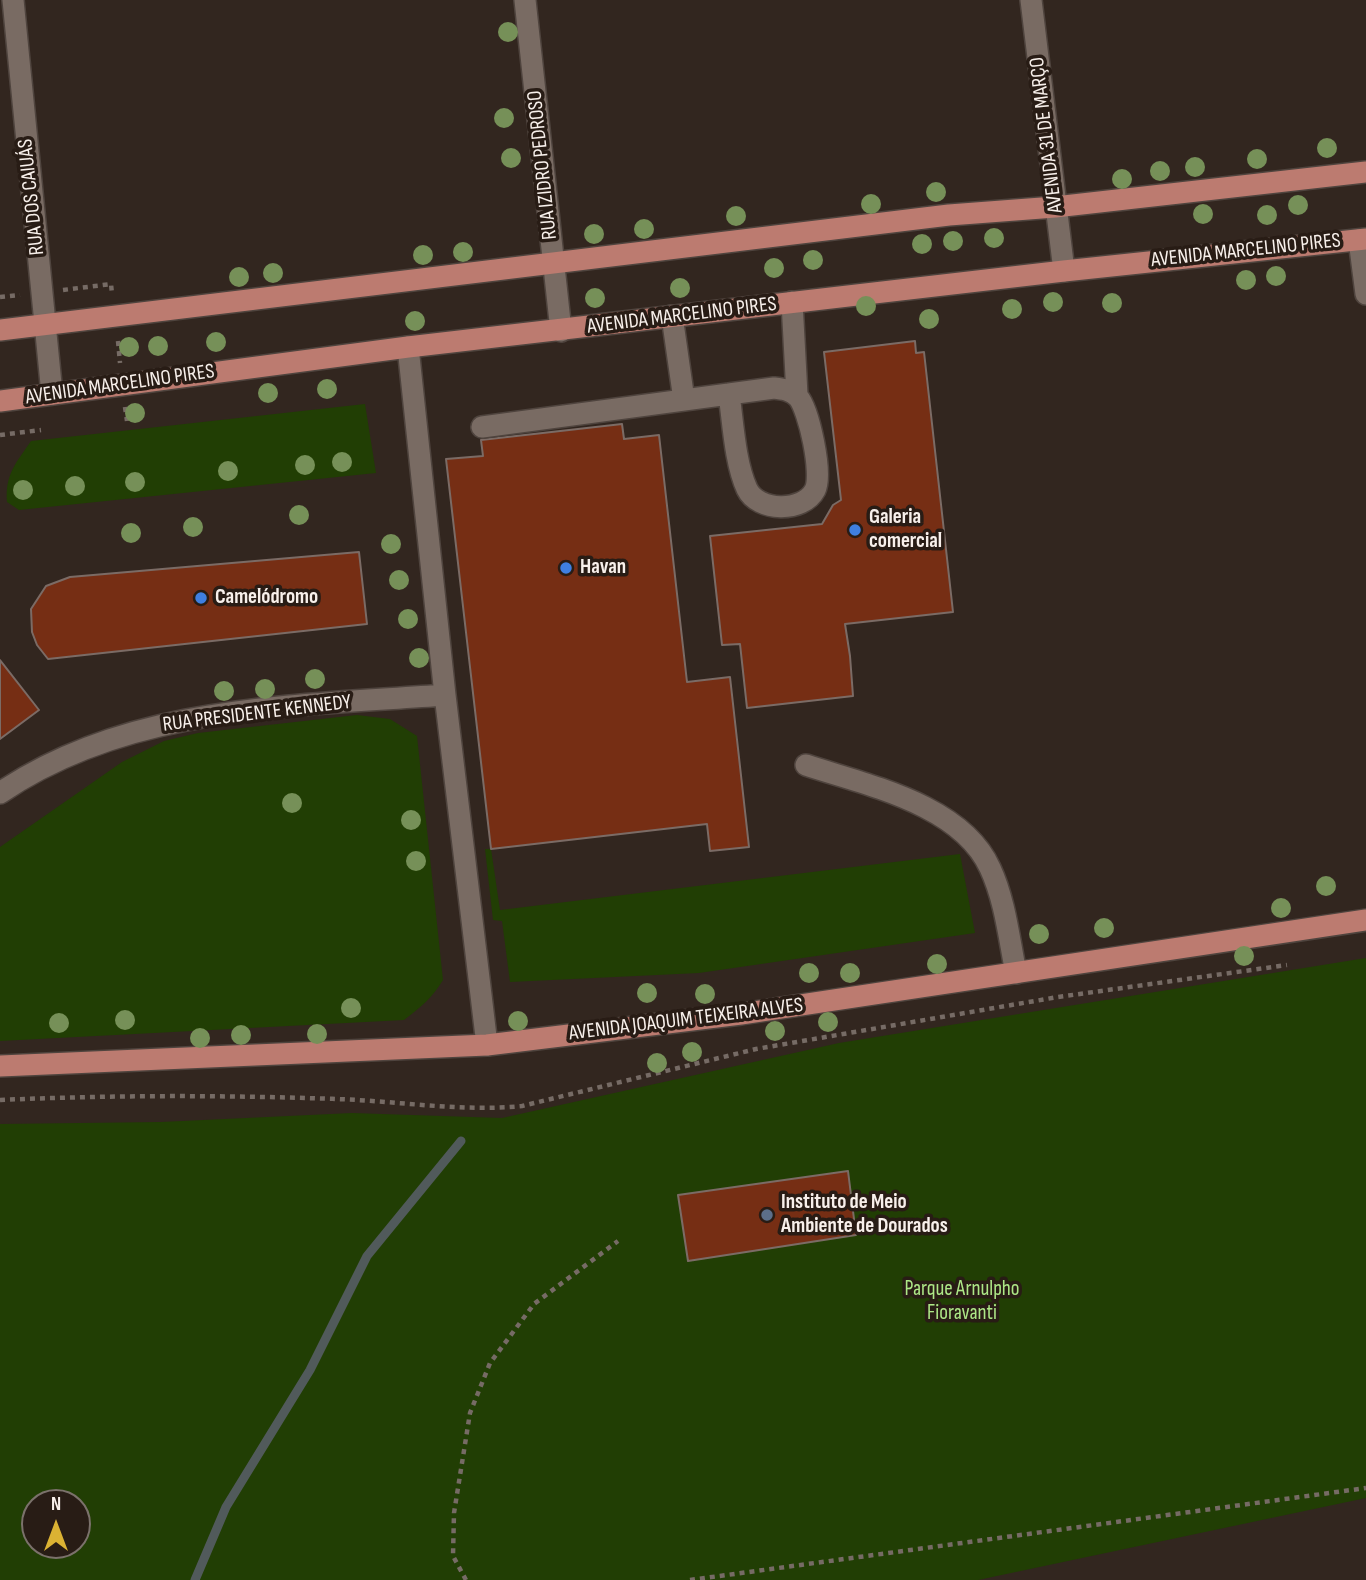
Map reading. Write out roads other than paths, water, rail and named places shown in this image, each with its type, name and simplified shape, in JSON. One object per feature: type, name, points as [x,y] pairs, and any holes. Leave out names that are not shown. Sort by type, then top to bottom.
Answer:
[{"type":"main road","points":[[0,330],[949,215],[1055,207],[1366,172]]},
{"type":"main road","name":"AVENIDA MARCELINO PIRES","points":[[0,401],[408,347],[1362,239]]},
{"type":"main road","name":"AVENIDA JOAQUIM TEIXEIRA ALVES","points":[[0,1066],[487,1045],[741,1014],[1366,920]]},
{"type":"street","name":"RUA DOS CAIUÁS","points":[[13,0],[52,394]]},
{"type":"street","name":"RUA IZIDRO PEDROSO","points":[[525,0],[561,331]]},
{"type":"street","name":"AVENIDA 31 DE MARÇO","points":[[1031,0],[1064,271]]},
{"type":"street","points":[[1362,239],[1366,294]]},
{"type":"street","points":[[729,394],[742,475],[748,492],[757,502],[774,506],[808,499],[818,478],[808,421],[797,395],[792,302]]},
{"type":"street","points":[[672,316],[684,400]]},
{"type":"street","points":[[408,347],[445,695],[487,1045]]},
{"type":"street","points":[[482,427],[774,388],[786,389],[797,395]]},
{"type":"street","name":"RUA PRESIDENTE KENNEDY","points":[[0,793],[22,778],[83,747],[166,723],[286,707],[445,695]]},
{"type":"street","points":[[806,765],[892,794],[935,812],[965,833],[989,866],[1004,911],[1016,973]]},
{"type":"waterway","points":[[195,1580],[226,1507],[310,1370],[367,1256],[461,1141]]},
{"type":"place","name":"Galeria comercial","points":[[855,530]]},
{"type":"place","name":"Havan","points":[[566,568]]},
{"type":"place","name":"Camelódromo","points":[[201,598]]},
{"type":"place","name":"Instituto de Meio Ambiente de Dourados","points":[[767,1215]]},
{"type":"park label","name":"Parque Arnulpho Fioravanti","points":[[962,1302]]}]
